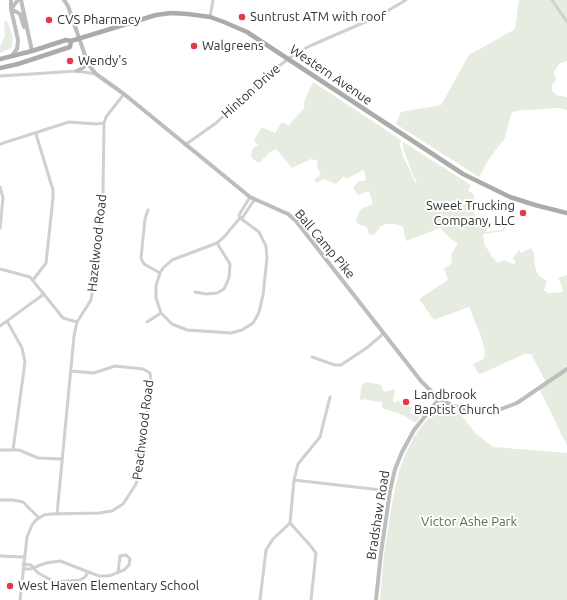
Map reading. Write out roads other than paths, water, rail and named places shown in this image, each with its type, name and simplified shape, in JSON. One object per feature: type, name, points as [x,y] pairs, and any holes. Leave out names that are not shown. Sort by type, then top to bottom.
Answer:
[{"type":"main road","name":"Western Avenue","points":[[0,58],[32,51],[66,40],[71,41],[79,39],[156,15],[171,13],[210,18],[230,24],[247,32],[463,174],[510,197],[567,213]]},
{"type":"main road","name":"Western Avenue","points":[[0,68],[18,64],[70,47],[71,41]]},
{"type":"main road","points":[[18,64],[32,55],[32,51]]},
{"type":"street","points":[[10,0],[18,40],[16,49],[12,56]]},
{"type":"street","points":[[11,9],[19,0]]},
{"type":"street","points":[[19,0],[32,51]]},
{"type":"street","points":[[64,0],[68,6],[86,60],[96,74]]},
{"type":"street","points":[[210,18],[213,0]]},
{"type":"street","name":"Hinton Drive","points":[[185,144],[216,123],[273,70],[288,59],[312,45],[379,16],[406,0]]},
{"type":"street","points":[[552,0],[567,22]]},
{"type":"street","points":[[11,9],[16,10],[20,14],[25,32],[29,38]]},
{"type":"street","points":[[77,71],[84,67],[86,60]]},
{"type":"street","name":"Ball Camp Pike","points":[[0,76],[77,71],[96,74],[124,94],[254,200],[288,214],[296,221],[421,381],[439,399],[454,406],[472,411],[496,411],[517,402],[567,369]]},
{"type":"street","points":[[0,144],[36,134],[69,122],[96,124],[104,123],[106,117],[124,94]]},
{"type":"street","name":"Hazelwood Road","points":[[57,514],[76,322],[91,300],[94,281],[103,193],[104,123]]},
{"type":"street","points":[[33,280],[46,263],[53,198],[53,190],[36,134]]},
{"type":"street","points":[[0,187],[3,198],[0,228]]},
{"type":"street","points":[[240,218],[239,215],[250,197]]},
{"type":"street","points":[[240,218],[259,232],[266,246],[267,258],[262,300],[259,312],[253,323],[242,330],[230,333],[187,330],[172,324],[161,313],[156,298],[160,273],[163,268],[172,260],[217,243],[240,218],[243,217],[254,200]]},
{"type":"street","points":[[148,210],[145,219],[141,258],[144,264],[160,273]]},
{"type":"street","points":[[195,292],[206,294],[217,293],[224,288],[229,278],[230,264],[217,243]]},
{"type":"street","points":[[0,269],[30,277],[63,318],[76,322]]},
{"type":"street","points":[[0,326],[44,294]]},
{"type":"street","points":[[147,322],[161,313]]},
{"type":"street","points":[[7,321],[22,348],[25,362],[13,450]]},
{"type":"street","points":[[312,357],[335,366],[341,365],[384,333]]},
{"type":"street","name":"Peachwood Road","points":[[57,514],[99,513],[112,511],[123,504],[136,484],[151,382],[150,373],[143,369],[121,366],[94,373],[71,371]]},
{"type":"street","points":[[260,600],[266,550],[273,538],[290,523],[294,480],[298,464],[320,438],[330,397]]},
{"type":"street","name":"Bradshaw Road","points":[[376,600],[390,490],[395,470],[405,444],[417,425],[439,399]]},
{"type":"street","points":[[0,450],[19,450],[38,458],[62,459]]},
{"type":"street","points":[[294,480],[390,490]]},
{"type":"street","points":[[0,500],[23,502],[38,518]]},
{"type":"street","points":[[20,600],[23,564],[29,531],[38,518],[44,515],[57,514]]},
{"type":"street","points":[[290,523],[310,544],[316,553],[311,600]]},
{"type":"street","points":[[23,569],[30,569],[54,561],[60,561],[99,576],[107,576],[118,573],[129,565],[130,559],[126,554],[120,556],[118,573]]},
{"type":"street","points":[[0,556],[24,557]]},
{"type":"street","points":[[23,564],[33,567],[38,573],[55,582],[80,580],[85,577],[88,572]]},
{"type":"place","name":"Suntrust ATM with roof","points":[[242,17]]},
{"type":"place","name":"CVS Pharmacy","points":[[49,20]]},
{"type":"place","name":"Walgreens","points":[[194,46]]},
{"type":"place","name":"Wendy's","points":[[70,61]]},
{"type":"place","name":"Sweet Trucking Company, LLC","points":[[523,213]]},
{"type":"place","name":"Landbrook Baptist Church","points":[[406,402]]},
{"type":"place","name":"West Haven Elementary School","points":[[10,586]]},
{"type":"park label","name":"Victor Ashe Park","points":[[469,522]]}]
